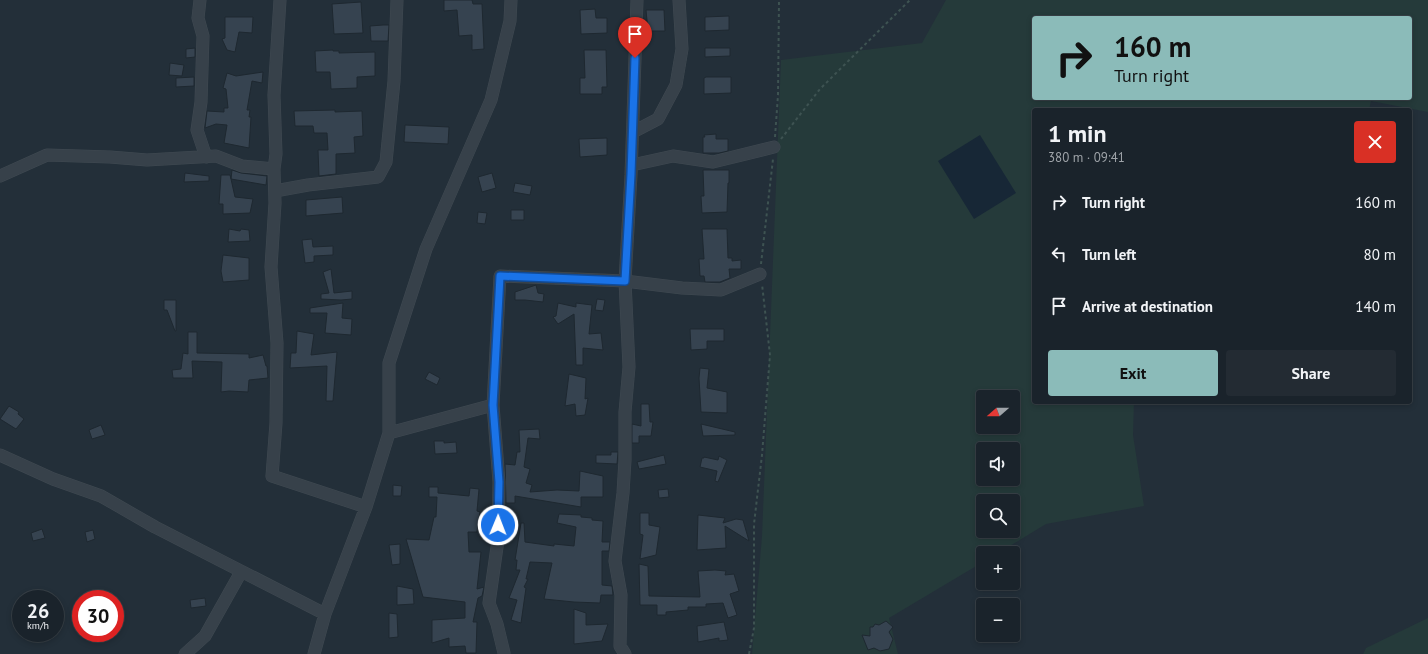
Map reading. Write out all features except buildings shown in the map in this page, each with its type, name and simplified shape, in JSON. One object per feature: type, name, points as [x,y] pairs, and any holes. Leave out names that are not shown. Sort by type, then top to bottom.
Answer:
[{"type":"street","points":[[200,0],[198,18],[203,36],[202,102],[197,130],[206,158]]},
{"type":"street","points":[[280,0],[274,95],[276,154],[274,169],[275,203],[270,267],[277,343],[276,407],[272,476],[366,507]]},
{"type":"street","points":[[275,191],[308,185],[378,177],[386,162],[394,81],[397,0]]},
{"type":"street","points":[[314,654],[325,614],[366,507],[389,433],[388,363],[426,249],[491,100],[510,21],[511,0]]},
{"type":"street","points":[[625,654],[620,646],[621,595],[615,561],[623,493],[625,412],[629,367],[625,281],[632,165],[637,0]]},
{"type":"street","points":[[633,132],[658,119],[676,85],[682,49],[679,0]]},
{"type":"street","points":[[632,165],[673,156],[713,162],[774,147]]},
{"type":"street","points":[[0,176],[47,155],[147,160],[206,158],[216,156],[242,166],[274,169]]},
{"type":"street","points":[[504,654],[497,624],[489,603],[498,540],[499,482],[493,405],[500,276],[625,281],[682,288],[722,290],[760,274]]},
{"type":"street","points":[[389,433],[493,405]]},
{"type":"street","points":[[0,455],[53,479],[101,496],[155,527],[325,614]]},
{"type":"street","points":[[185,654],[205,636],[241,572]]},
{"type":"path","points":[[749,654],[754,628],[754,524],[762,455],[770,356],[760,274],[774,147],[778,95],[779,0]]},
{"type":"path","points":[[774,147],[820,89],[910,0]]},
{"type":"green space","points":[[946,0],[1428,0],[1428,112],[1371,101],[1369,108],[1032,108],[1032,404],[1134,404],[1133,435],[1144,506],[1046,524],[1010,546],[976,546],[976,566],[889,618],[898,654],[752,654],[762,536],[781,60],[922,43]]},
{"type":"green space","points":[[1428,618],[1428,654],[1363,654],[1366,648]]},
{"type":"water","points":[[980,135],[1016,193],[974,219],[938,161]]},
{"type":"route","points":[[498,525],[499,482],[493,405],[500,276],[625,281],[631,174],[635,58]]}]
